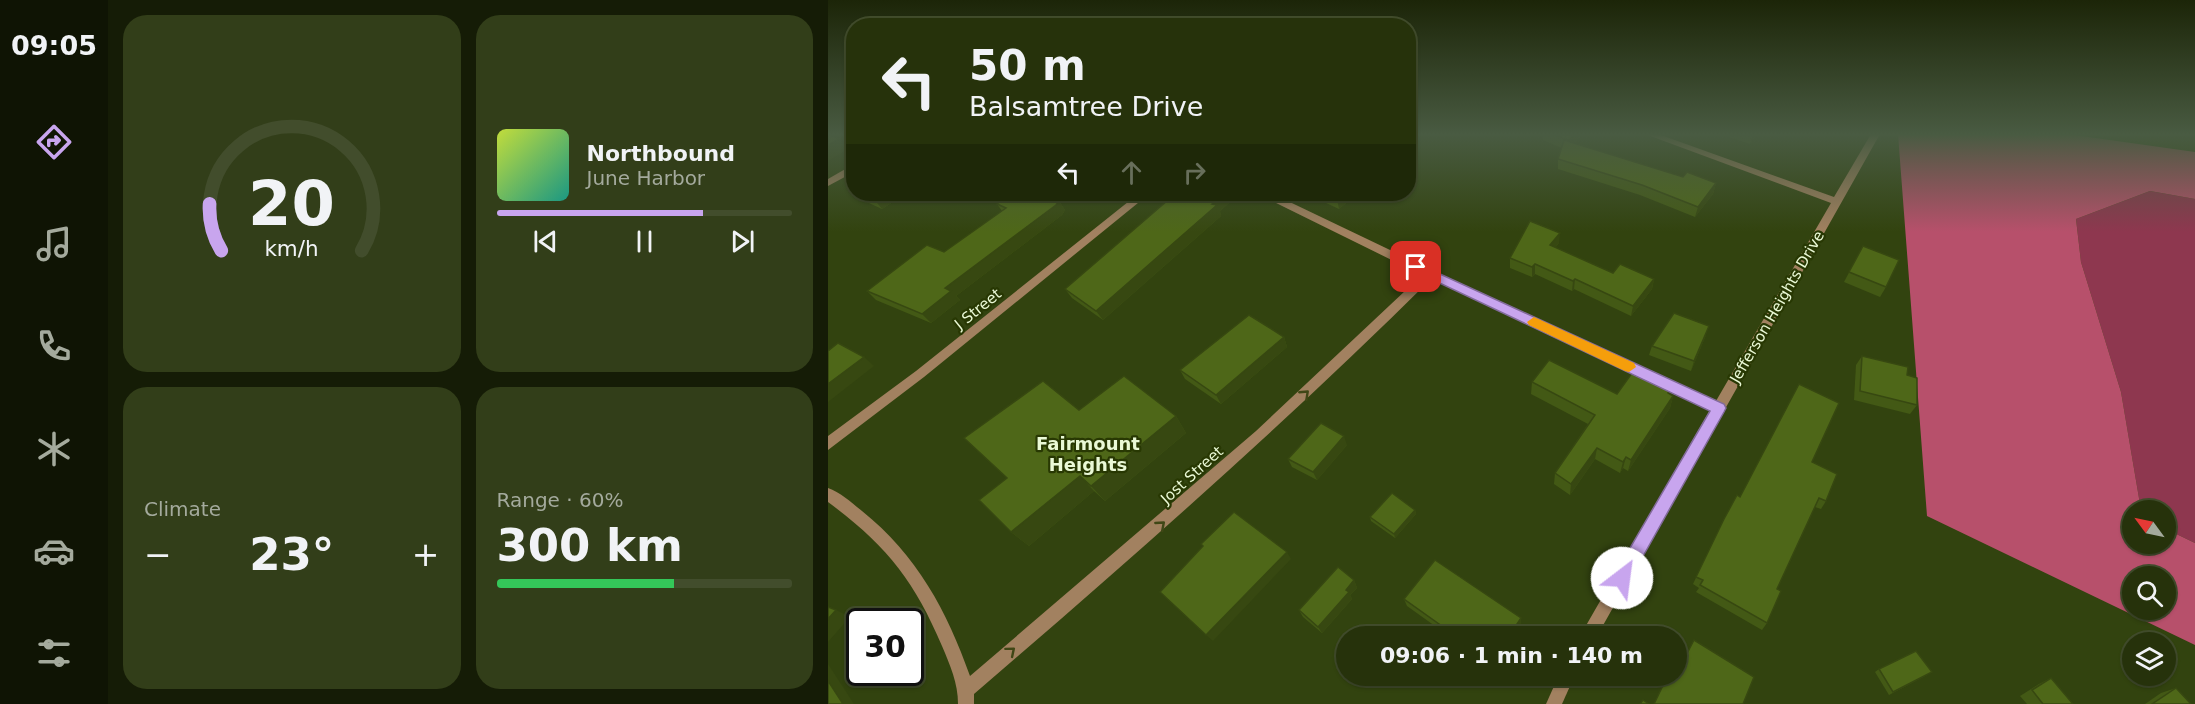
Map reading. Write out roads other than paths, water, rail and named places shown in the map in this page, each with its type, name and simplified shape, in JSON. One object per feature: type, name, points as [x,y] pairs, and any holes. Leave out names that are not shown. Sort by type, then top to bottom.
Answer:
[{"type":"street","points":[[1741,167],[1836,201]]},
{"type":"street","name":"Jefferson Heights Drive","points":[[1594,626],[1856,167]]},
{"type":"street","points":[[828,183],[846,172]]},
{"type":"street","name":"J Street","points":[[828,444],[920,374],[1135,201]]},
{"type":"street","points":[[1280,201],[1430,274],[1719,408]]},
{"type":"street","name":"Jost Street","points":[[966,696],[1164,523],[1297,402],[1430,274]]},
{"type":"street","points":[[828,494],[886,538],[908,564],[930,599],[966,696]]},
{"type":"street","points":[[1554,704],[1562,686]]},
{"type":"district","name":"Fairmount Heights","points":[[1088,454]]}]
